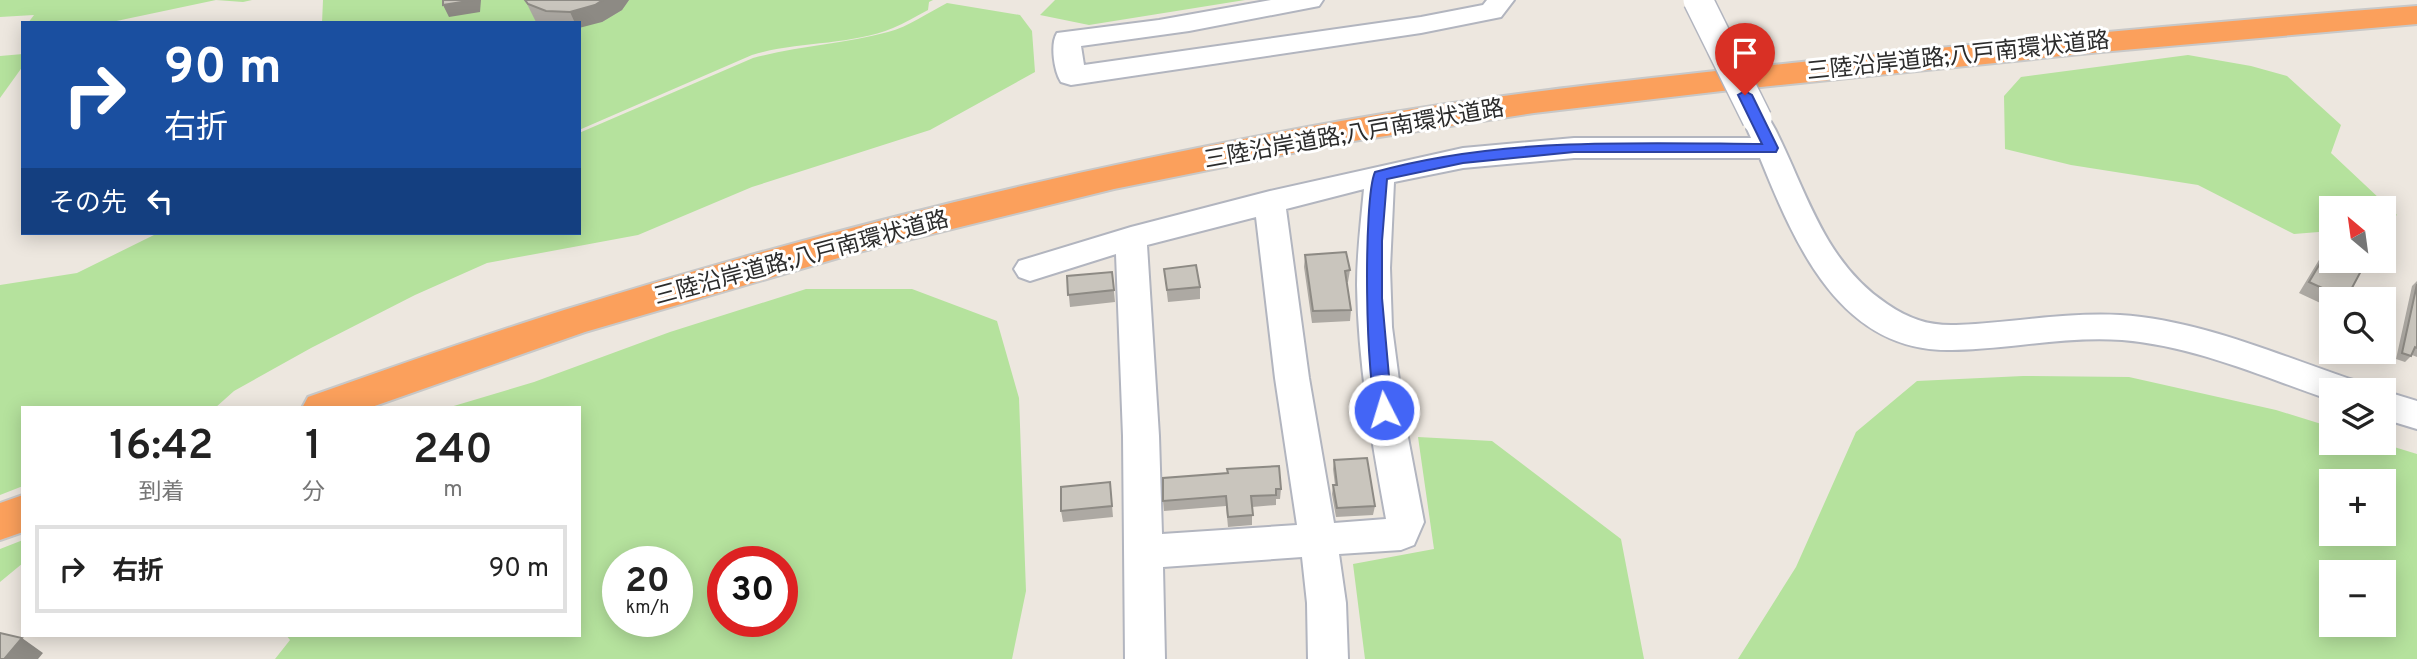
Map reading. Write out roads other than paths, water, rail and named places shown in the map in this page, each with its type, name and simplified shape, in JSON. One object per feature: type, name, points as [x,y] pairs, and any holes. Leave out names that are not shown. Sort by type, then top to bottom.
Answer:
[{"type":"highway","name":"三陸沿岸道路;八戸南環状道路","points":[[328,406],[605,311],[821,249],[992,205],[1288,141],[1461,112],[1611,92],[2099,40],[2417,15]]},
{"type":"highway","points":[[0,522],[21,514]]},
{"type":"street","points":[[1310,0],[1198,24],[1067,39],[1071,76],[1421,25],[1492,11],[1502,0]]},
{"type":"street","points":[[1698,0],[1771,148],[1805,233],[1824,263],[1855,298],[1891,321],[1920,335],[1965,337],[2095,327],[2137,329],[2184,338],[2319,383]]},
{"type":"street","points":[[1030,270],[1131,238],[1270,202],[1463,158],[1574,148],[1771,148]]},
{"type":"street","points":[[1144,552],[1401,534],[1405,522],[1384,410],[1374,298],[1374,241],[1380,175]]},
{"type":"street","points":[[1270,202],[1317,539],[1329,634],[1328,659]]},
{"type":"street","points":[[1131,238],[1144,552],[1145,659]]},
{"type":"street","points":[[2396,409],[2417,415]]}]
